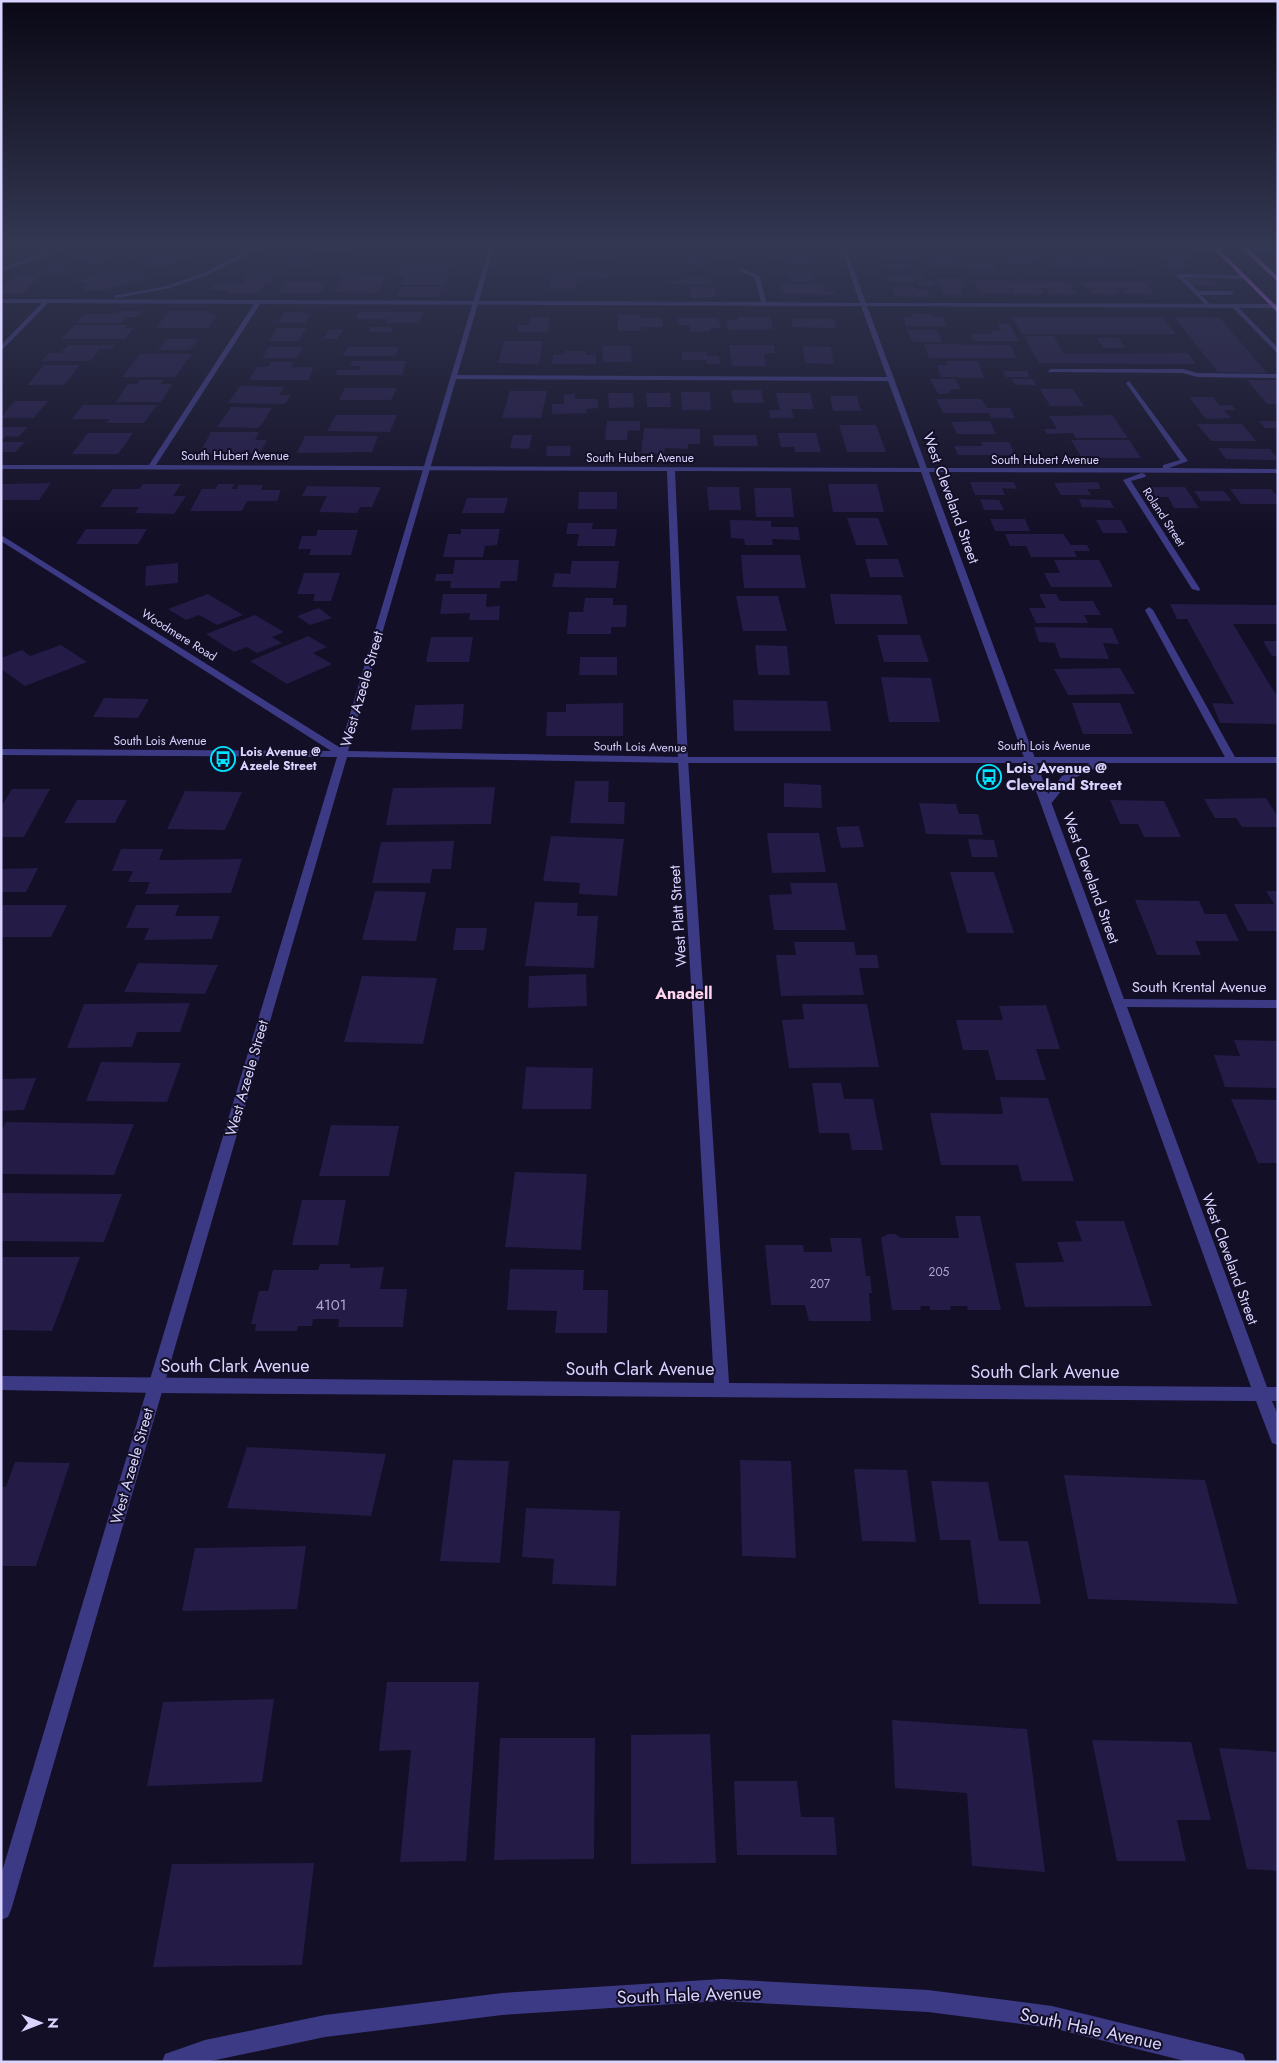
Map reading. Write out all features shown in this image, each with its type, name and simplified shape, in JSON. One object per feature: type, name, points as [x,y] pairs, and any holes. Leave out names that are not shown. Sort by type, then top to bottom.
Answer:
[{"type":"street","points":[[151,467],[233,341]]},
{"type":"street","name":"West Azeele Street","points":[[1,1910],[465,341]]},
{"type":"street","name":"West Cleveland Street","points":[[877,341],[1119,1003],[1270,1394],[1278,1438]]},
{"type":"street","points":[[1268,341],[1278,352]]},
{"type":"street","points":[[1051,371],[1183,371],[1197,376],[1278,376]]},
{"type":"street","points":[[454,377],[890,380]]},
{"type":"street","points":[[1129,383],[1184,462],[1151,471]]},
{"type":"street","name":"South Hubert Avenue","points":[[1,467],[1278,472]]},
{"type":"street","name":"West Platt Street","points":[[671,470],[684,760],[722,1390]]},
{"type":"street","name":"Roland Street","points":[[1151,471],[1127,480],[1196,588]]},
{"type":"street","name":"Woodmere Road","points":[[1,537],[343,754]]},
{"type":"street","points":[[1149,610],[1232,759]]},
{"type":"street","name":"South Lois Avenue","points":[[1,752],[343,754],[684,760],[1278,760]]},
{"type":"street","points":[[1046,803],[1066,778],[1106,759]]},
{"type":"street","name":"South Krental Avenue","points":[[1119,1003],[1278,1004]]},
{"type":"street","name":"South Clark Avenue","points":[[1,1383],[156,1386],[1270,1394]]},
{"type":"street","name":"South Hale Avenue","points":[[173,2062],[205,2051],[325,2026],[502,2004],[722,1990],[928,2001],[1042,2016],[1235,2062]]},
{"type":"building","points":[[164,341],[196,341],[190,350],[158,350]]},
{"type":"building","points":[[504,341],[543,341],[539,364],[498,363]]},
{"type":"building","points":[[913,341],[942,342],[913,342]]},
{"type":"building","points":[[1027,341],[1057,341],[1064,354],[1188,353],[1196,364],[1039,363]]},
{"type":"building","points":[[1099,341],[1121,341],[1125,348],[1103,348]]},
{"type":"building","points":[[1193,341],[1240,341],[1267,373],[1218,372]]},
{"type":"building","points":[[924,344],[1010,345],[1017,358],[929,358]]},
{"type":"building","points":[[68,345],[115,345],[112,349],[100,349],[90,361],[41,361],[49,353],[61,353]]},
{"type":"building","points":[[729,345],[774,345],[775,353],[764,353],[766,366],[732,366]]},
{"type":"building","points":[[602,346],[631,346],[632,362],[603,362]]},
{"type":"building","points":[[803,346],[831,347],[834,364],[805,363]]},
{"type":"building","points":[[269,347],[303,347],[297,358],[262,358]]},
{"type":"building","points":[[347,347],[399,347],[396,356],[343,356]]},
{"type":"building","points":[[565,351],[586,351],[586,355],[596,355],[596,364],[552,364],[553,355],[564,355]]},
{"type":"building","points":[[682,352],[707,352],[707,356],[719,356],[720,364],[707,364],[707,360],[682,360]]},
{"type":"building","points":[[140,354],[192,354],[175,377],[122,377]]},
{"type":"building","points":[[352,361],[406,361],[402,375],[336,375],[337,370],[359,370],[361,366],[350,366]]},
{"type":"building","points":[[946,361],[978,361],[984,378],[941,377],[937,365],[948,365]]},
{"type":"building","points":[[271,362],[294,362],[291,367],[314,367],[308,380],[249,380],[257,367],[268,367]]},
{"type":"building","points":[[44,365],[80,365],[64,385],[27,385]]},
{"type":"building","points":[[1003,371],[1027,371],[1030,377],[1006,377]]},
{"type":"building","points":[[930,379],[955,379],[961,389],[949,390],[951,393],[938,394]]},
{"type":"building","points":[[1012,379],[1033,379],[1036,385],[1015,385]]},
{"type":"building","points":[[140,380],[164,380],[160,384],[172,384],[161,402],[116,402],[128,384],[137,384]]},
{"type":"building","points":[[1247,380],[1278,380],[1278,404],[1267,404]]},
{"type":"building","points":[[240,386],[285,387],[279,395],[291,395],[285,404],[228,403]]},
{"type":"building","points":[[345,388],[397,388],[391,400],[339,400]]},
{"type":"building","points":[[1040,389],[1073,389],[1084,406],[1050,406]]},
{"type":"building","points":[[731,390],[761,390],[764,403],[733,403]]},
{"type":"building","points":[[510,391],[547,391],[541,418],[502,418]]},
{"type":"building","points":[[681,392],[710,392],[711,410],[682,410]]},
{"type":"building","points":[[608,393],[633,393],[634,407],[609,408]]},
{"type":"building","points":[[646,393],[670,393],[671,407],[647,407]]},
{"type":"building","points":[[776,393],[810,393],[814,409],[791,409],[794,418],[770,418],[769,410],[780,410]]},
{"type":"building","points":[[575,394],[575,399],[598,399],[598,408],[586,409],[587,413],[552,414],[552,404],[564,404],[564,395]]},
{"type":"building","points":[[830,396],[857,396],[861,411],[833,411]]},
{"type":"building","points":[[1189,397],[1213,397],[1220,406],[1232,405],[1236,410],[1224,410],[1231,418],[1206,419]]},
{"type":"building","points":[[936,399],[982,399],[987,408],[1010,408],[1015,418],[991,418],[989,413],[943,413]]},
{"type":"building","points":[[14,401],[48,401],[34,418],[1,418]]},
{"type":"building","points":[[83,405],[157,405],[144,423],[106,423],[110,419],[72,419]]},
{"type":"building","points":[[231,407],[272,408],[259,428],[217,427]]},
{"type":"building","points":[[336,415],[397,415],[390,432],[327,431]]},
{"type":"building","points":[[1112,415],[1128,438],[1076,438],[1073,433],[1047,434],[1044,429],[1057,429],[1049,416]]},
{"type":"building","points":[[607,421],[640,421],[640,431],[628,430],[627,440],[605,440]]},
{"type":"building","points":[[990,421],[996,434],[957,434],[951,422]]},
{"type":"building","points":[[1259,421],[1277,421],[1278,428],[1265,428]]},
{"type":"building","points":[[1197,424],[1242,424],[1256,441],[1211,441]]},
{"type":"building","points":[[839,425],[876,425],[886,452],[847,452]]},
{"type":"building","points":[[1,427],[28,427],[18,437],[6,436],[1,442]]},
{"type":"building","points":[[644,428],[700,429],[700,444],[688,444],[688,449],[665,448],[664,454],[641,453]]},
{"type":"building","points":[[211,432],[259,432],[255,440],[267,440],[260,453],[199,454]]},
{"type":"building","points":[[88,433],[133,433],[118,454],[72,454]]},
{"type":"building","points":[[778,433],[816,433],[821,452],[795,452],[794,447],[781,447]]},
{"type":"building","points":[[513,435],[532,435],[529,449],[510,448]]},
{"type":"building","points":[[713,435],[756,435],[758,446],[714,446]]},
{"type":"building","points":[[305,436],[378,436],[372,452],[297,453]]},
{"type":"building","points":[[1071,440],[1129,440],[1141,458],[1082,458]]},
{"type":"building","points":[[1,442],[25,442],[15,452],[1,452]]},
{"type":"building","points":[[981,442],[1009,442],[1015,455],[958,455],[954,446],[983,446]]},
{"type":"building","points":[[547,446],[571,446],[570,456],[546,456]]},
{"type":"building","points":[[1218,448],[1270,449],[1278,460],[1226,459]]},
{"type":"building","points":[[970,482],[1014,482],[1017,489],[1002,488],[1005,495],[975,495]]},
{"type":"building","points":[[1098,482],[1101,489],[1087,489],[1091,495],[1061,495],[1054,483]]},
{"type":"building","points":[[51,483],[39,500],[1,500],[1,486],[3,484]]},
{"type":"building","points":[[143,484],[181,484],[173,496],[186,496],[174,514],[135,513],[139,507],[100,507],[113,489],[139,489]]},
{"type":"building","points":[[218,484],[234,484],[232,489],[237,489],[238,485],[263,485],[261,490],[281,490],[277,501],[247,501],[242,511],[190,511],[202,489],[215,489]]},
{"type":"building","points":[[828,484],[877,484],[884,512],[833,512]]},
{"type":"building","points":[[307,486],[381,487],[372,507],[360,507],[357,513],[319,512],[327,496],[302,496]]},
{"type":"building","points":[[707,487],[739,487],[741,510],[709,510]]},
{"type":"building","points":[[1149,487],[1185,487],[1199,508],[1174,508],[1168,497],[1156,497]]},
{"type":"building","points":[[754,488],[791,488],[794,517],[756,517]]},
{"type":"building","points":[[1230,489],[1271,489],[1278,497],[1278,504],[1241,504]]},
{"type":"building","points":[[1194,491],[1224,491],[1232,501],[1201,501]]},
{"type":"building","points":[[579,492],[617,492],[617,509],[578,509]]},
{"type":"building","points":[[467,498],[508,498],[504,513],[462,513]]},
{"type":"building","points":[[980,499],[999,500],[1004,510],[984,510]]},
{"type":"building","points":[[1079,499],[1110,500],[1114,508],[1082,507]]},
{"type":"building","points":[[847,518],[878,518],[888,545],[856,545]]},
{"type":"building","points":[[990,519],[1025,519],[1030,531],[995,531]]},
{"type":"building","points":[[730,520],[771,521],[771,527],[798,527],[800,540],[772,539],[773,545],[745,545],[744,539],[731,538]]},
{"type":"building","points":[[1096,520],[1121,520],[1128,533],[1103,533]]},
{"type":"building","points":[[568,523],[593,523],[592,529],[617,529],[615,546],[577,546],[579,534],[566,534]]},
{"type":"building","points":[[86,529],[147,529],[138,544],[76,544]]},
{"type":"building","points":[[461,529],[500,529],[497,545],[485,546],[483,557],[443,557],[448,534],[461,534]]},
{"type":"building","points":[[318,530],[358,530],[351,555],[309,555],[311,549],[298,549],[302,536],[316,536]]},
{"type":"building","points":[[1005,534],[1063,534],[1071,545],[1087,545],[1090,551],[1074,551],[1077,557],[1031,557],[1026,546],[1010,546]]},
{"type":"building","points":[[741,555],[800,555],[806,588],[744,588]]},
{"type":"building","points":[[865,559],[898,559],[904,577],[870,577]]},
{"type":"building","points":[[455,560],[519,560],[517,581],[501,581],[500,588],[450,588],[451,581],[435,581],[436,574],[453,574]]},
{"type":"building","points":[[1054,560],[1099,560],[1113,587],[1051,587],[1044,573],[1060,573]]},
{"type":"building","points":[[572,561],[619,561],[616,588],[552,587],[555,573],[570,574]]},
{"type":"building","points":[[178,563],[178,583],[145,586],[146,566]]},
{"type":"building","points":[[304,573],[340,573],[331,601],[313,601],[315,594],[297,594]]},
{"type":"building","points":[[208,594],[243,615],[217,625],[199,615],[186,620],[168,609]]},
{"type":"building","points":[[443,594],[487,594],[486,607],[500,606],[499,620],[469,620],[470,613],[440,614]]},
{"type":"building","points":[[830,594],[901,595],[908,624],[835,624]]},
{"type":"building","points":[[1039,594],[1056,594],[1060,601],[1093,601],[1101,615],[1084,615],[1088,623],[1036,623],[1029,608],[1046,608]]},
{"type":"building","points":[[736,596],[778,596],[787,631],[743,631]]},
{"type":"building","points":[[585,598],[613,598],[613,605],[627,605],[626,627],[611,627],[611,634],[567,634],[569,612],[583,612]]},
{"type":"building","points":[[1170,604],[1278,605],[1278,624],[1233,624],[1278,698],[1278,724],[1220,723],[1212,703],[1234,704],[1187,619],[1177,619]]},
{"type":"building","points":[[319,608],[332,618],[310,625],[297,616]]},
{"type":"building","points":[[255,615],[284,632],[272,637],[282,643],[257,653],[247,647],[234,652],[206,634]]},
{"type":"building","points":[[1034,627],[1112,628],[1119,644],[1103,643],[1109,659],[1060,658],[1055,643],[1039,642]]},
{"type":"building","points":[[877,635],[920,635],[929,662],[884,662]]},
{"type":"building","points":[[308,636],[327,647],[313,653],[332,664],[287,684],[250,661]]},
{"type":"building","points":[[431,637],[473,637],[469,662],[426,662]]},
{"type":"building","points":[[1263,641],[1278,641],[1278,656],[1272,656]]},
{"type":"building","points":[[61,645],[87,662],[25,686],[1,669],[1,658],[22,650],[30,656]]},
{"type":"building","points":[[755,645],[787,646],[790,675],[758,675]]},
{"type":"building","points":[[580,657],[617,657],[617,675],[579,675]]},
{"type":"building","points":[[1120,668],[1135,694],[1068,695],[1054,669]]},
{"type":"building","points":[[881,677],[931,678],[940,722],[889,722]]},
{"type":"building","points":[[104,698],[149,699],[138,718],[93,717]]},
{"type":"building","points":[[733,700],[827,701],[831,731],[734,731]]},
{"type":"building","points":[[623,703],[623,736],[546,736],[547,712],[566,712],[566,704]]},
{"type":"building","points":[[1072,703],[1120,703],[1133,734],[1083,734]]},
{"type":"building","points":[[464,704],[462,729],[411,730],[415,705]]},
{"type":"building","points":[[575,781],[609,781],[608,802],[625,802],[624,824],[570,823]]},
{"type":"building","points":[[784,783],[821,785],[822,808],[784,807]]},
{"type":"building","points":[[495,787],[491,824],[386,825],[393,788]]},
{"type":"building","points":[[12,789],[50,789],[24,837],[1,837],[1,807]]},
{"type":"building","points":[[185,791],[242,792],[225,830],[167,829]]},
{"type":"building","points":[[1266,798],[1278,817],[1278,827],[1242,827],[1236,818],[1215,818],[1204,799]]},
{"type":"building","points":[[77,800],[127,800],[115,823],[64,823]]},
{"type":"building","points":[[1110,800],[1164,801],[1181,837],[1144,837],[1138,824],[1120,824]]},
{"type":"building","points":[[919,803],[956,804],[959,814],[978,814],[983,835],[926,834]]},
{"type":"building","points":[[859,826],[864,847],[841,848],[836,827]]},
{"type":"building","points":[[767,833],[819,833],[826,872],[772,873]]},
{"type":"building","points":[[551,836],[624,839],[617,896],[579,894],[580,883],[543,881]]},
{"type":"building","points":[[968,839],[994,840],[998,857],[972,857]]},
{"type":"building","points":[[454,841],[451,869],[432,869],[430,883],[372,883],[381,842]]},
{"type":"building","points":[[121,849],[163,849],[159,860],[242,859],[231,893],[145,894],[150,882],[128,882],[133,871],[112,871]]},
{"type":"building","points":[[38,868],[26,892],[1,892],[1,869]]},
{"type":"building","points":[[950,872],[994,872],[1014,933],[967,933]]},
{"type":"building","points":[[790,883],[837,883],[846,930],[774,930],[769,895],[792,894]]},
{"type":"building","points":[[375,891],[426,892],[416,941],[362,940]]},
{"type":"building","points":[[1266,891],[1278,891],[1278,931],[1248,931],[1234,904],[1274,904]]},
{"type":"building","points":[[1135,900],[1199,901],[1205,914],[1226,914],[1239,941],[1195,941],[1201,955],[1157,955]]},
{"type":"building","points":[[535,902],[578,903],[577,916],[598,916],[594,968],[525,966]]},
{"type":"building","points":[[1,905],[67,905],[51,937],[1,937]]},
{"type":"building","points":[[136,905],[179,905],[175,916],[220,916],[212,939],[144,940],[149,928],[126,928]]},
{"type":"building","points":[[456,928],[487,928],[484,950],[453,950]]},
{"type":"building","points":[[794,942],[854,942],[856,955],[877,955],[879,968],[859,968],[864,995],[781,996],[776,955],[796,955]]},
{"type":"building","points":[[138,963],[218,965],[205,994],[124,992]]},
{"type":"building","points":[[586,974],[587,1006],[528,1008],[529,976]]},
{"type":"building","points":[[362,976],[437,978],[423,1044],[344,1042]]},
{"type":"building","points":[[190,1003],[180,1032],[137,1032],[132,1047],[67,1048],[84,1004]]},
{"type":"building","points":[[802,1004],[867,1004],[879,1067],[789,1068],[782,1020],[804,1019]]},
{"type":"building","points":[[1046,1005],[1060,1049],[1036,1049],[1046,1080],[996,1080],[988,1050],[963,1050],[956,1020],[1003,1020],[999,1006]]},
{"type":"building","points":[[1234,1040],[1278,1041],[1278,1088],[1225,1087],[1214,1055],[1240,1056]]},
{"type":"building","points":[[101,1062],[181,1063],[167,1102],[86,1101]]},
{"type":"building","points":[[526,1067],[593,1068],[591,1109],[522,1109]]},
{"type":"building","points":[[36,1078],[24,1110],[1,1111],[1,1079]]},
{"type":"building","points":[[812,1083],[841,1083],[844,1099],[873,1099],[883,1150],[852,1150],[849,1133],[819,1133]]},
{"type":"building","points":[[1000,1097],[1048,1098],[1074,1181],[1022,1181],[1018,1165],[941,1165],[930,1113],[1003,1114]]},
{"type":"building","points":[[1231,1099],[1278,1100],[1278,1163],[1258,1163]]},
{"type":"building","points":[[6,1122],[134,1124],[114,1175],[1,1174],[1,1132]]},
{"type":"building","points":[[331,1125],[399,1126],[389,1176],[319,1176]]},
{"type":"building","points":[[515,1172],[587,1174],[581,1250],[505,1247]]},
{"type":"building","points":[[1,1193],[122,1194],[104,1242],[1,1241]]},
{"type":"building","points":[[302,1200],[346,1200],[338,1245],[292,1245]]},
{"type":"building","points":[[955,1216],[980,1216],[1001,1310],[968,1310],[967,1306],[950,1306],[951,1310],[930,1310],[930,1306],[920,1306],[921,1310],[892,1310],[881,1238],[888,1234],[895,1234],[902,1238],[959,1238]]},
{"type":"building","points":[[1075,1221],[1124,1221],[1152,1306],[1025,1307],[1015,1263],[1064,1262],[1057,1242],[1082,1241]]},
{"type":"building","points":[[830,1238],[861,1238],[866,1276],[870,1276],[872,1293],[869,1293],[871,1321],[809,1321],[805,1305],[771,1305],[765,1245],[803,1245],[804,1252],[832,1252]]},
{"type":"building","points":[[1,1257],[80,1257],[52,1331],[1,1330]]},
{"type":"building","points":[[320,1264],[350,1264],[350,1268],[384,1267],[380,1289],[407,1289],[403,1327],[338,1327],[339,1319],[313,1319],[312,1326],[298,1326],[297,1331],[255,1331],[256,1324],[251,1324],[259,1291],[268,1291],[273,1270],[318,1270]]},
{"type":"building","points":[[510,1269],[584,1270],[583,1290],[608,1290],[607,1333],[555,1333],[557,1311],[507,1310]]},
{"type":"building","points":[[247,1447],[386,1454],[371,1516],[227,1508]]},
{"type":"building","points":[[453,1460],[509,1461],[500,1563],[440,1561]]},
{"type":"building","points":[[740,1460],[791,1461],[796,1558],[742,1556]]},
{"type":"building","points":[[15,1462],[70,1463],[36,1566],[1,1566],[1,1487],[6,1487]]},
{"type":"building","points":[[854,1469],[907,1470],[916,1542],[862,1541]]},
{"type":"building","points":[[1064,1475],[1205,1480],[1238,1604],[1088,1599]]},
{"type":"building","points":[[931,1481],[988,1482],[999,1541],[1028,1541],[1041,1604],[979,1604],[970,1540],[940,1540]]},
{"type":"building","points":[[526,1508],[620,1511],[616,1586],[552,1584],[554,1559],[522,1557]]},
{"type":"building","points":[[306,1546],[297,1609],[182,1611],[195,1548]]},
{"type":"building","points":[[387,1682],[479,1682],[466,1861],[400,1862],[411,1750],[379,1751]]},
{"type":"building","points":[[274,1699],[262,1782],[147,1786],[163,1702]]},
{"type":"building","points":[[892,1720],[1027,1729],[1045,1872],[972,1866],[967,1793],[895,1788]]},
{"type":"building","points":[[710,1734],[716,1863],[631,1864],[631,1735]]},
{"type":"building","points":[[500,1738],[595,1738],[594,1859],[494,1860]]},
{"type":"building","points":[[1092,1740],[1191,1742],[1211,1820],[1177,1820],[1186,1861],[1117,1861]]},
{"type":"building","points":[[1219,1748],[1278,1752],[1278,1871],[1247,1869]]},
{"type":"building","points":[[734,1781],[797,1781],[801,1817],[834,1817],[837,1855],[737,1855]]},
{"type":"building","points":[[314,1863],[302,1965],[153,1967],[172,1864]]},
{"type":"place","name":"Lois Avenue @ Azeele Street","points":[[223,759]]},
{"type":"place","name":"Lois Avenue @ Cleveland Street","points":[[989,777]]},
{"type":"district","name":"Anadell","points":[[684,993]]}]
